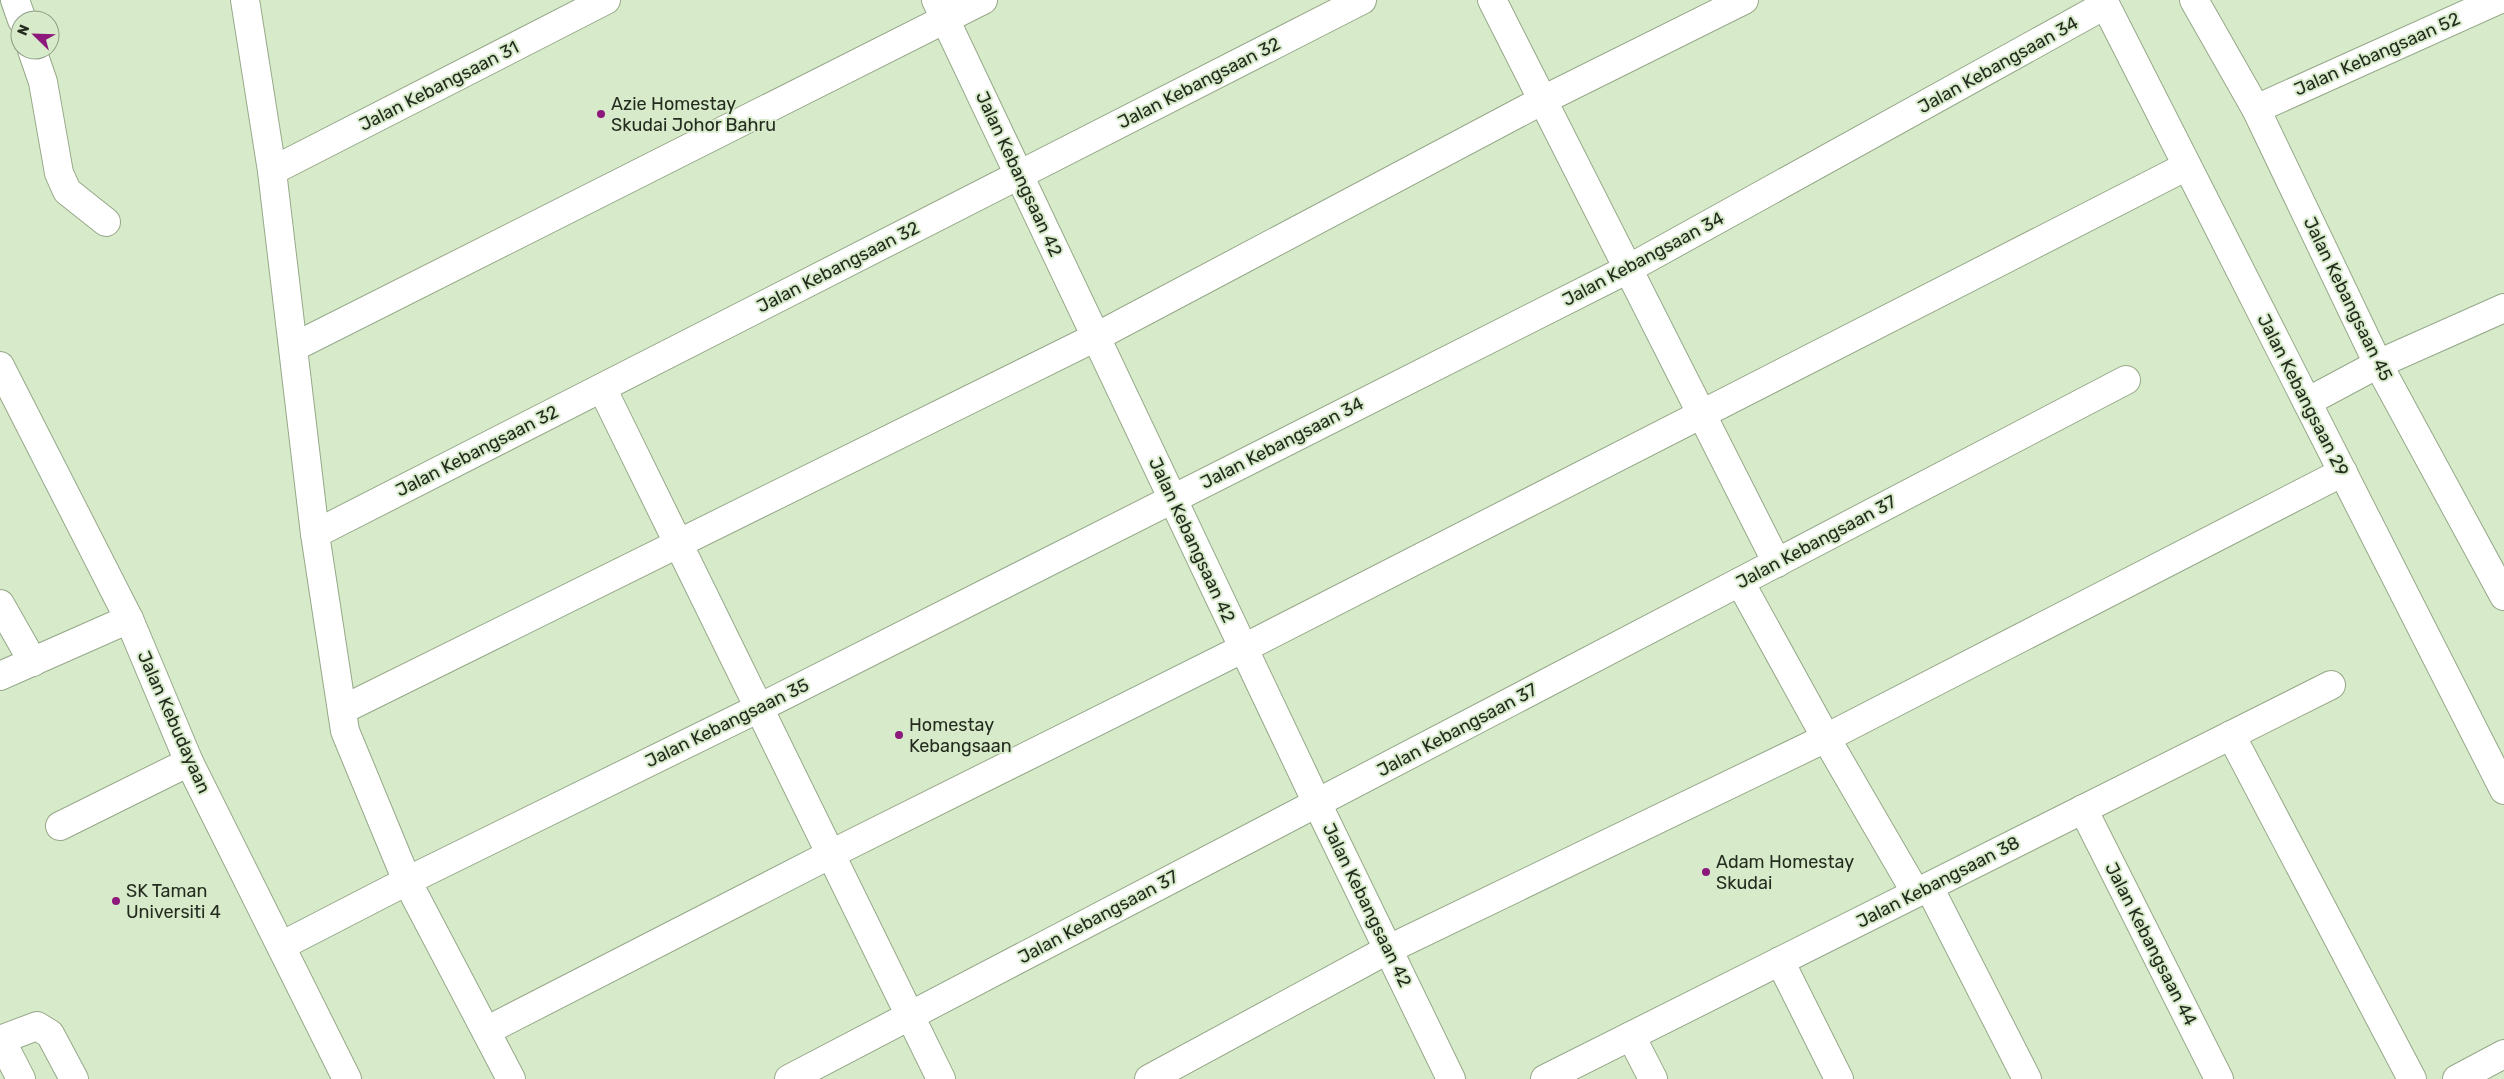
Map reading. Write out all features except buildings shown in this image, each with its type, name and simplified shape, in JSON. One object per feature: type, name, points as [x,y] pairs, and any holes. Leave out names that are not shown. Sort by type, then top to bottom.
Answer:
[{"type":"street","points":[[245,0],[272,171],[315,534],[345,731],[407,881],[511,1079]]},
{"type":"street","name":"Jalan Kebangsaan 31","points":[[272,171],[606,0]]},
{"type":"street","points":[[294,347],[941,9],[982,0]]},
{"type":"street","name":"Jalan Kebangsaan 32","points":[[315,534],[1362,0]]},
{"type":"street","points":[[1492,0],[1777,563]]},
{"type":"street","points":[[342,710],[678,542],[1096,337],[1543,100],[1744,0]]},
{"type":"street","name":"Jalan Kebangsaan 45","points":[[2194,0],[2256,109],[2378,364],[2504,596]]},
{"type":"street","name":"Jalan Kebangsaan 52","points":[[2256,109],[2498,0]]},
{"type":"street","name":"Jalan Kebangsaan 29","points":[[2104,3],[2504,790]]},
{"type":"street","name":"Jalan Kebangsaan 34","points":[[1173,499],[1628,269],[2104,3]]},
{"type":"street","name":"Jalan Kebangsaan 42","points":[[941,9],[1317,803],[1451,1079]]},
{"type":"street","points":[[35,60],[43,82],[59,174],[67,191],[106,222]]},
{"type":"street","points":[[486,1031],[831,854],[1244,648],[2187,166]]},
{"type":"street","points":[[2307,402],[2378,364],[2504,308]]},
{"type":"street","name":"Jalan Kebudayaan","points":[[0,366],[129,619],[189,762],[347,1079]]},
{"type":"street","name":"Jalan Kebangsaan 37","points":[[789,1079],[2126,380]]},
{"type":"street","points":[[602,388],[941,1079]]},
{"type":"street","points":[[1149,1079],[1389,949],[1826,738],[2342,472]]},
{"type":"street","name":"Jalan Kebangsaan 35","points":[[281,946],[407,881],[759,708],[1173,499]]},
{"type":"street","points":[[1740,582],[1826,738],[1922,890],[2027,1079]]},
{"type":"street","points":[[0,604],[33,662]]},
{"type":"street","points":[[0,676],[129,619]]},
{"type":"street","name":"Jalan Kebangsaan 38","points":[[1544,1079],[2332,685]]},
{"type":"street","points":[[2231,735],[2412,1079]]},
{"type":"street","points":[[60,826],[189,762]]},
{"type":"street","name":"Jalan Kebangsaan 44","points":[[2084,809],[2219,1079]]},
{"type":"street","points":[[1780,961],[1838,1079]]},
{"type":"street","points":[[21,1079],[1,1040],[36,1026],[50,1034],[74,1079]]},
{"type":"street","points":[[1631,1036],[1653,1079]]},
{"type":"street","points":[[2457,1079],[2504,1054]]},
{"type":"place","name":"Azie Homestay Skudai Johor Bahru","points":[[601,114]]},
{"type":"place","name":"Homestay Kebangsaan","points":[[899,735]]},
{"type":"place","name":"Adam Homestay Skudai","points":[[1706,872]]},
{"type":"place","name":"SK Taman Universiti 4","points":[[116,901]]}]
